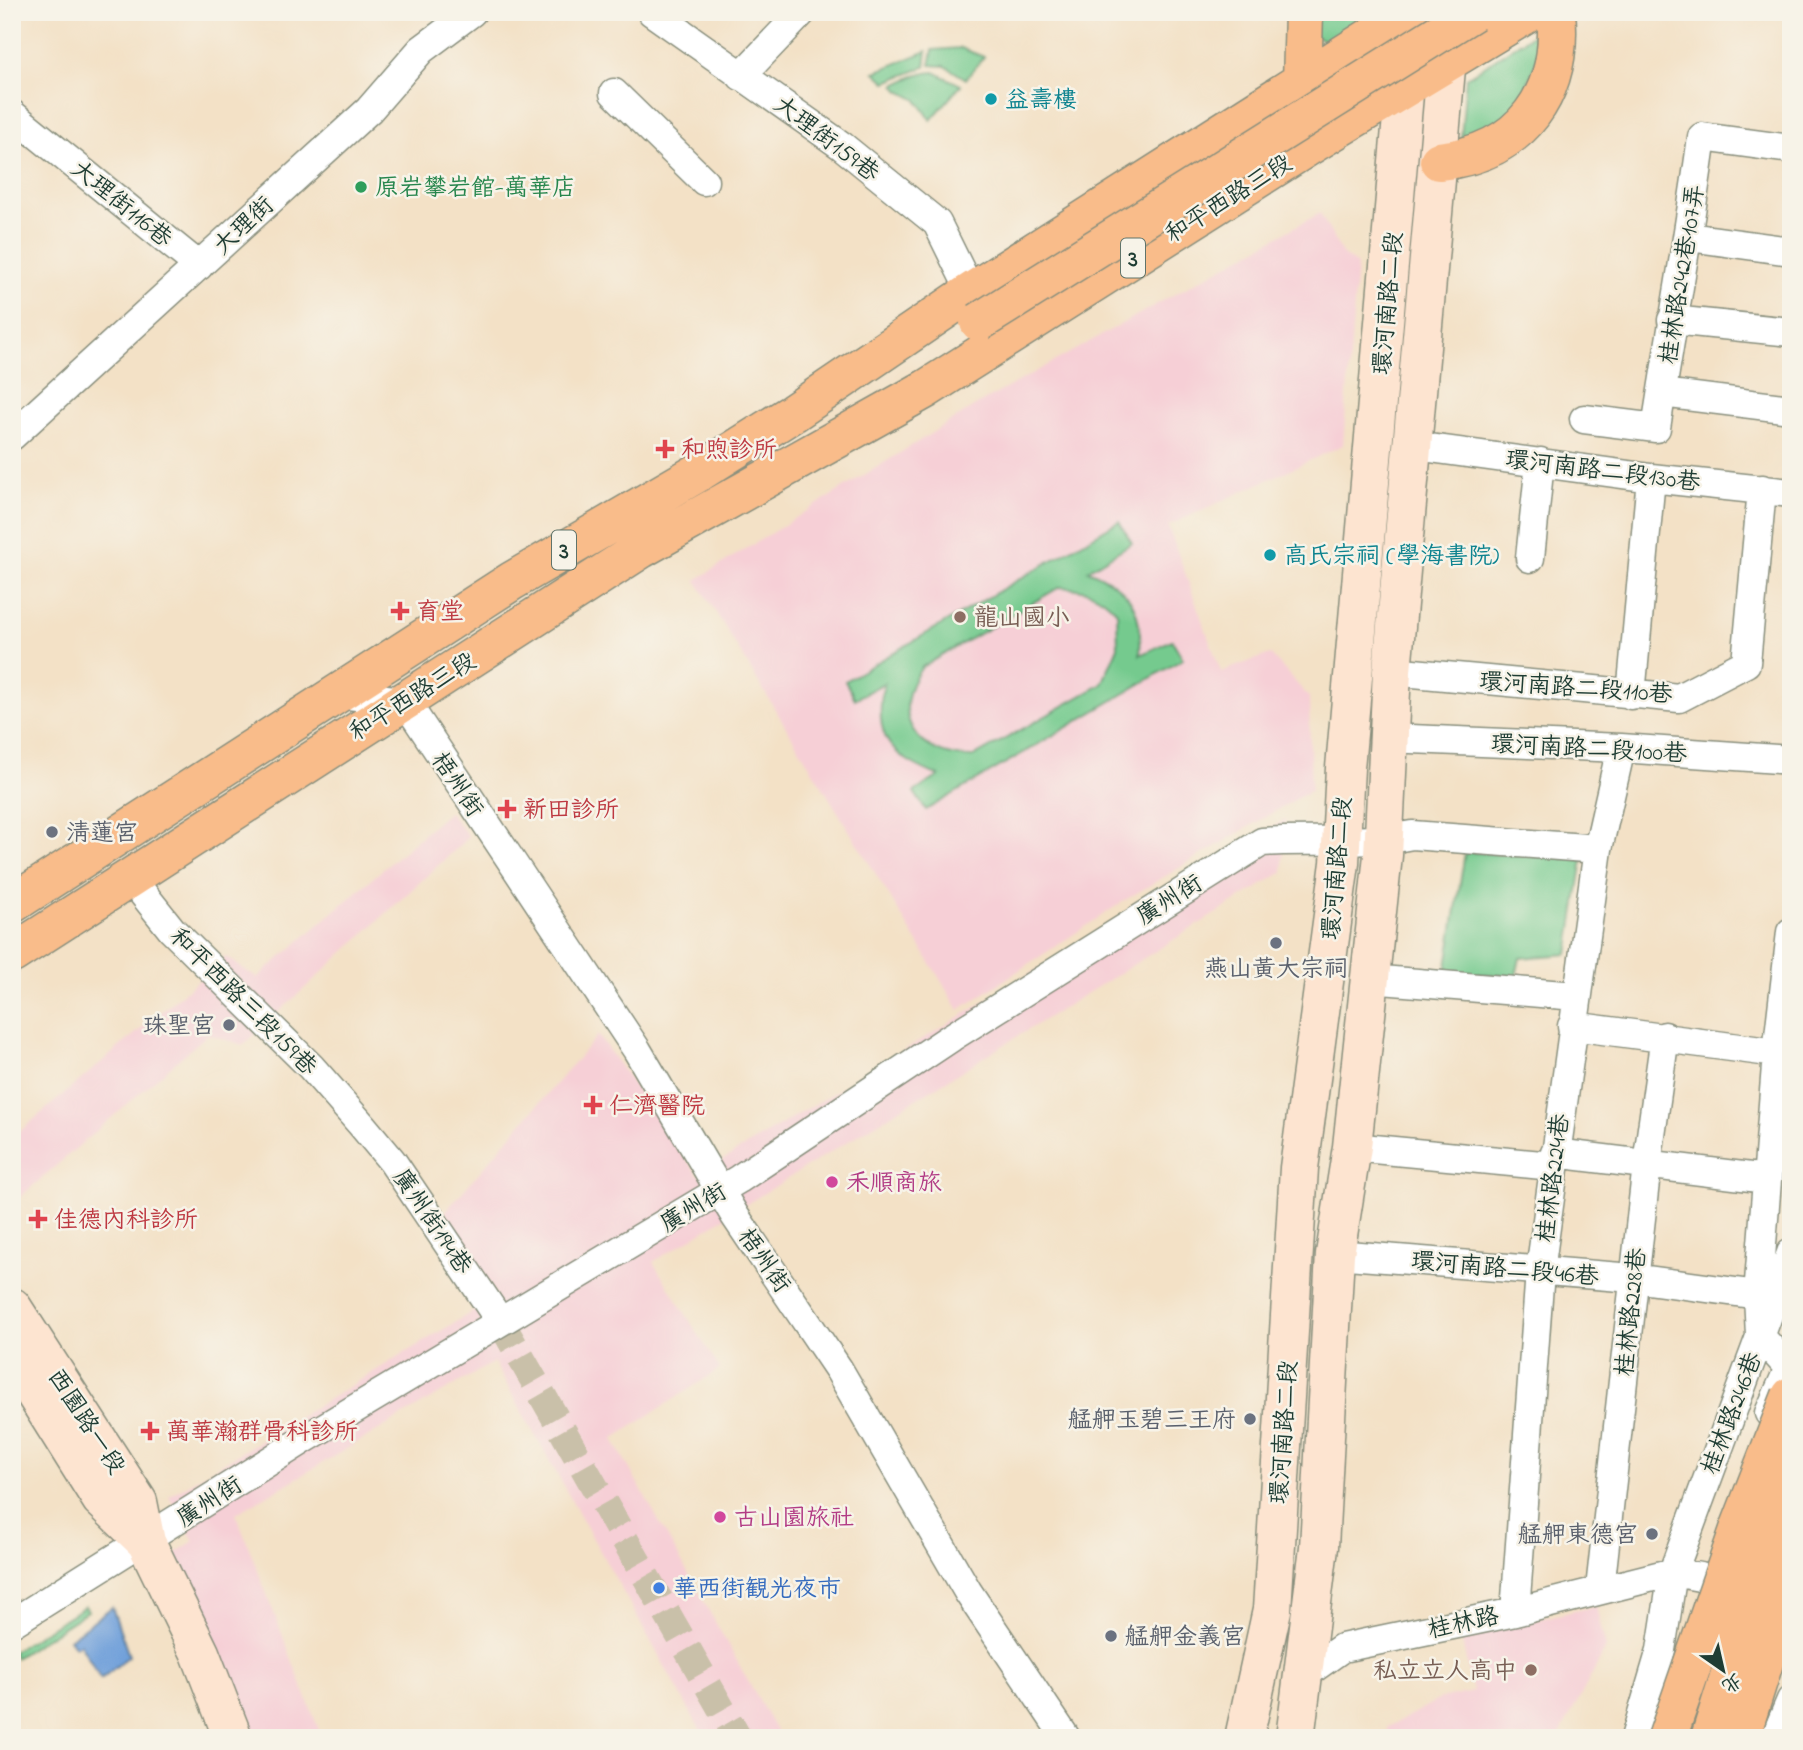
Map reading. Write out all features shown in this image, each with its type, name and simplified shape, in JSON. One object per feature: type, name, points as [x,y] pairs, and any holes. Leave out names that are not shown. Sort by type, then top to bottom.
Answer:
[{"type":"main road","points":[[1302,82],[1304,12]]},
{"type":"main road","name":"和平西路三段","points":[[12,904],[512,581],[701,471],[793,412],[865,383],[941,337],[975,307],[1302,82],[1410,12]]},
{"type":"main road","name":"和平西路三段","points":[[818,450],[874,398],[948,348],[975,307],[1473,12]]},
{"type":"main road","name":"和平西路三段","points":[[12,954],[129,876],[641,549],[926,389],[1530,12]]},
{"type":"main road","points":[[1439,161],[1479,153],[1513,134],[1527,120],[1548,87],[1554,69],[1557,50],[1556,12]]},
{"type":"main road","points":[[1642,1736],[1740,1527],[1791,1396]]},
{"type":"main road","points":[[1710,1738],[1791,1478]]},
{"type":"main road","points":[[1740,1738],[1791,1577]]},
{"type":"street","name":"大理街","points":[[12,436],[369,110],[421,51],[472,12]]},
{"type":"street","name":"大理街159巷","points":[[652,12],[842,146],[937,223],[975,307]]},
{"type":"street","points":[[741,76],[802,12]]},
{"type":"street","name":"環河南路二段","points":[[1238,1732],[1272,1610],[1299,1168],[1342,840],[1345,768],[1410,12]]},
{"type":"street","name":"環河南路二段","points":[[1295,1738],[1320,1547],[1335,1254],[1352,1147],[1384,841],[1392,670],[1415,446],[1451,12]]},
{"type":"street","points":[[614,93],[704,181]]},
{"type":"street","name":"大理街116巷","points":[[12,114],[198,266]]},
{"type":"street","name":"桂林路242巷107弄","points":[[1584,419],[1656,428],[1672,320],[1689,237],[1702,137],[1791,149]]},
{"type":"street","points":[[1689,237],[1791,251]]},
{"type":"street","points":[[1672,320],[1791,332]]},
{"type":"street","points":[[1662,393],[1791,409]]},
{"type":"street","name":"環河南路二段130巷","points":[[1415,446],[1651,478],[1791,492]]},
{"type":"street","points":[[1530,558],[1539,462]]},
{"type":"street","points":[[1631,695],[1651,478]]},
{"type":"street","name":"環河南路二段110巷","points":[[1392,670],[1679,698],[1746,663],[1762,489]]},
{"type":"street","points":[[338,694],[404,701]]},
{"type":"street","name":"梧州街","points":[[404,701],[637,1050],[734,1216],[839,1370],[968,1592],[1066,1738]]},
{"type":"street","name":"環河南路二段100巷","points":[[1387,738],[1621,748],[1791,760]]},
{"type":"street","name":"桂林路224巷","points":[[1515,1612],[1540,1271],[1598,849],[1621,748]]},
{"type":"street","name":"廣州街","points":[[12,1623],[146,1542],[303,1440],[721,1191],[952,1037],[1262,842],[1384,841],[1412,835],[1598,849]]},
{"type":"street","name":"和平西路三段159巷","points":[[129,876],[172,930],[311,1066],[361,1124]]},
{"type":"street","points":[[1686,1738],[1727,1596],[1729,1506],[1789,1368],[1760,1336],[1758,1295],[1777,1053],[1791,932]]},
{"type":"street","points":[[1369,979],[1576,996]]},
{"type":"street","points":[[1572,1026],[1777,1053]]},
{"type":"street","name":"桂林路228巷","points":[[1600,1589],[1633,1278],[1665,1037]]},
{"type":"street","name":"廣州街194巷","points":[[361,1124],[392,1161],[500,1321]]},
{"type":"street","points":[[1352,1147],[1647,1164],[1767,1179]]},
{"type":"street","name":"桂林路246巷","points":[[1642,1736],[1661,1650],[1673,1572],[1791,1253]]},
{"type":"street","name":"環河南路二段46巷","points":[[1335,1254],[1633,1278],[1758,1295]]},
{"type":"street","name":"西園路一段","points":[[12,1307],[138,1502],[146,1542],[200,1653],[233,1738]]},
{"type":"street","name":"西園路一段","points":[[12,1357],[101,1499],[146,1542]]},
{"type":"street","points":[[1729,1582],[1782,1522],[1791,1503]]},
{"type":"street","name":"桂林路","points":[[1238,1732],[1301,1677],[1342,1648],[1515,1612],[1673,1572],[1729,1582],[1791,1602]]},
{"type":"street","points":[[1746,1738],[1791,1602]]},
{"type":"street","points":[[1775,1738],[1791,1700]]},
{"type":"shaded area","name":"龍山國小","points":[[1320,213],[1343,255],[1357,265],[1343,445],[1168,526],[1221,672],[1270,654],[1309,697],[1311,790],[1130,897],[959,1010],[696,580],[980,403]]},
{"type":"shaded area","points":[[449,812],[469,837],[243,1045],[208,1034],[12,1204],[12,1138],[226,957],[257,978]]},
{"type":"shaded area","points":[[1285,820],[1283,872],[653,1262],[720,1369],[613,1439],[780,1738],[705,1738],[494,1362],[236,1514],[322,1738],[239,1738],[168,1558],[194,1541],[169,1496],[497,1297],[445,1212],[598,1035],[698,1175]]},
{"type":"shaded area","name":"私立立人高中","points":[[1596,1606],[1606,1648],[1558,1738],[1388,1738],[1388,1727],[1440,1699],[1473,1692],[1461,1637]]},
{"type":"green space","points":[[1317,12],[1375,12],[1329,42],[1314,36]]},
{"type":"green space","points":[[1541,29],[1548,31],[1514,120],[1461,138],[1466,78]]},
{"type":"green space","points":[[961,48],[984,57],[966,79],[945,66],[930,65],[933,50]]},
{"type":"green space","points":[[927,51],[925,67],[886,82],[875,72]]},
{"type":"green space","points":[[934,72],[961,85],[931,120],[917,100],[900,91],[895,85],[918,74]]},
{"type":"green space","points":[[1119,521],[1132,543],[1088,570],[1115,584],[1131,602],[1139,625],[1140,655],[1172,640],[1183,659],[926,810],[914,792],[939,776],[908,760],[889,743],[881,718],[884,683],[855,699],[845,681]],"holes":[[[1060,587],[1098,596],[1117,612],[1118,647],[1102,684],[973,757],[936,750],[923,742],[913,730],[908,717],[907,701],[922,667]]]},
{"type":"green space","points":[[1465,852],[1583,859],[1568,954],[1520,958],[1516,976],[1446,973]]},
{"type":"green space","points":[[85,1606],[88,1611],[15,1658],[12,1652]]},
{"type":"water","points":[[112,1607],[129,1656],[101,1679],[80,1644],[75,1647],[69,1639]]},
{"type":"tunnel","points":[[500,1321],[738,1738]]},
{"type":"place","name":"益壽樓","points":[[991,99]]},
{"type":"place","name":"原岩攀岩館-萬華店","points":[[361,187]]},
{"type":"place","name":"和煦診所","points":[[665,449]]},
{"type":"place","name":"高氏宗祠 (學海書院)","points":[[1270,555]]},
{"type":"place","name":"育堂","points":[[400,611]]},
{"type":"place","name":"龍山國小","points":[[960,617]]},
{"type":"place","name":"新田診所","points":[[507,809]]},
{"type":"place","name":"清蓮宮","points":[[52,832]]},
{"type":"place","name":"燕山黃大宗祠","points":[[1276,943]]},
{"type":"place","name":"珠聖宮","points":[[229,1025]]},
{"type":"place","name":"仁濟醫院","points":[[593,1105]]},
{"type":"place","name":"禾順商旅","points":[[832,1182]]},
{"type":"place","name":"佳德內科診所","points":[[38,1219]]},
{"type":"place","name":"艋舺玉碧三王府","points":[[1250,1419]]},
{"type":"place","name":"萬華瀚群骨科診所","points":[[150,1431]]},
{"type":"place","name":"古山園旅社","points":[[720,1517]]},
{"type":"place","name":"艋舺東德宮","points":[[1652,1534]]},
{"type":"place","name":"華西街観光夜市","points":[[659,1588]]},
{"type":"place","name":"艋舺金義宮","points":[[1111,1636]]},
{"type":"place","name":"私立立人高中","points":[[1531,1670]]}]
